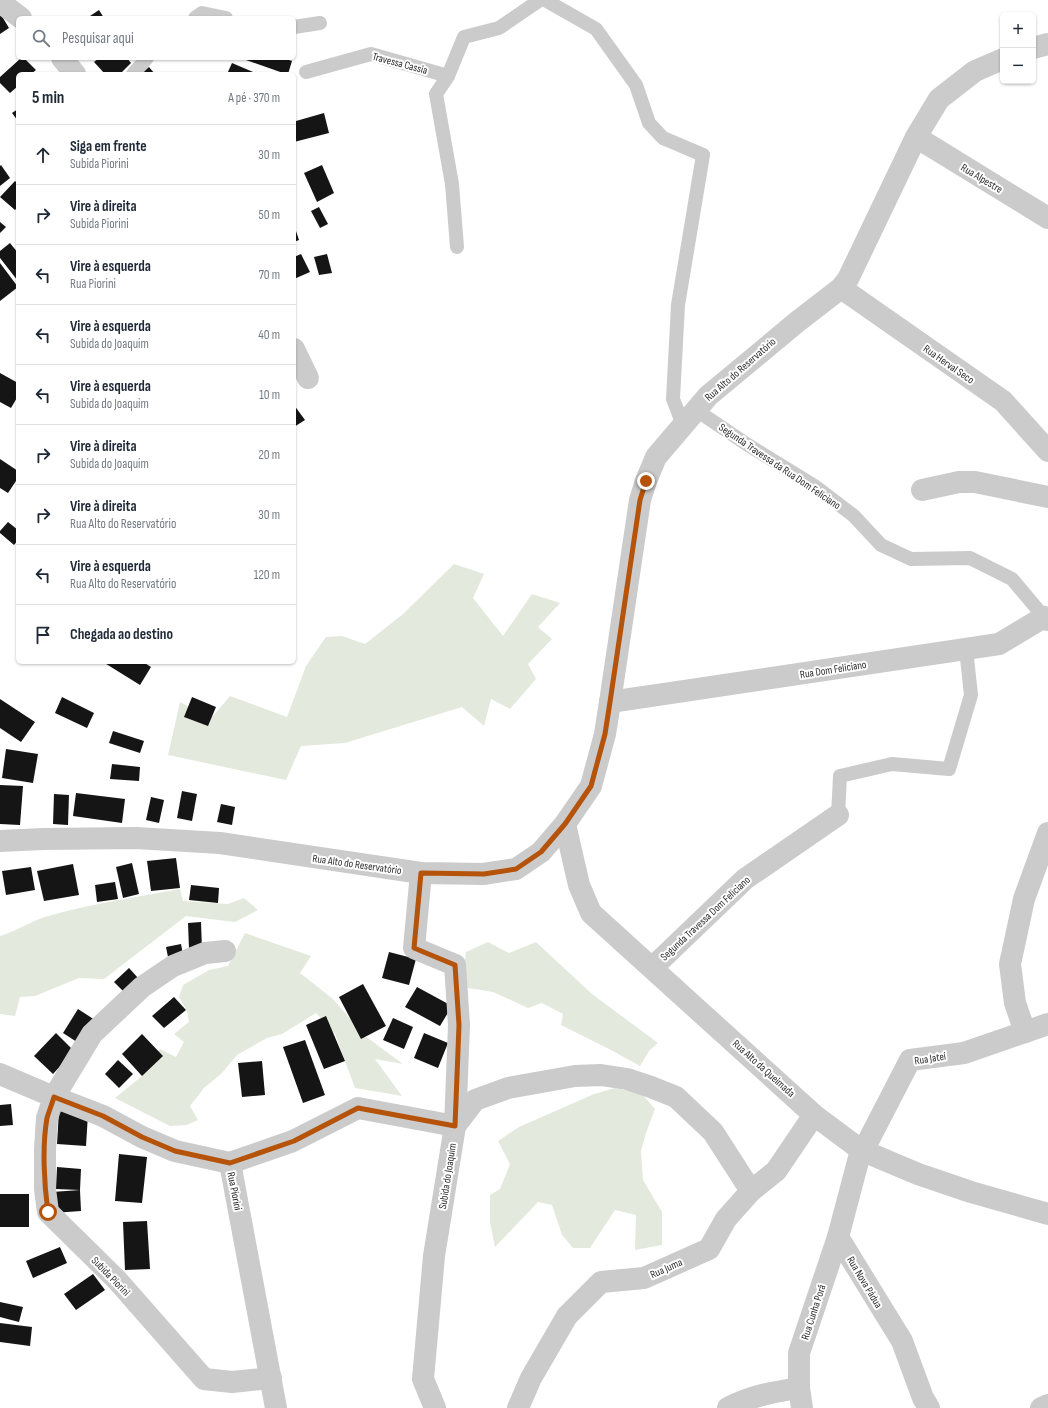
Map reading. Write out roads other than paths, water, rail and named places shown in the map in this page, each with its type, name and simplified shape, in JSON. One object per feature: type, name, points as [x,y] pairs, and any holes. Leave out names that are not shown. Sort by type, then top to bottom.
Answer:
[{"type":"street","points":[[0,2],[18,16]]},
{"type":"street","points":[[1036,47],[1048,44]]},
{"type":"street","points":[[64,60],[73,72]]},
{"type":"street","name":"Rua Alto do Reservatório","points":[[0,841],[136,838],[220,843],[421,873],[484,874],[516,869],[541,852],[565,824],[591,786],[605,734],[640,500],[656,457],[708,396],[797,322],[841,288],[848,279],[916,137],[939,99],[975,71],[1000,60]]},
{"type":"street","name":"Rua Alpestre","points":[[916,137],[1048,218]]},
{"type":"street","name":"Rua Herval Seco","points":[[841,288],[1003,402],[1048,451]]},
{"type":"street","points":[[296,353],[308,378]]},
{"type":"street","points":[[922,490],[959,482],[975,482],[1048,497]]},
{"type":"street","name":"Rua Dom Feliciano","points":[[610,702],[999,644],[1046,618]]},
{"type":"street","name":"Segunda Travessa Dom Feliciano","points":[[652,968],[745,879],[838,815]]},
{"type":"street","name":"Rua Alto da Queimada","points":[[565,824],[579,885],[591,912],[814,1115],[862,1151],[918,1174],[963,1190],[1048,1214]]},
{"type":"street","points":[[1025,1032],[1015,1003],[1010,964],[1024,899],[1048,834]]},
{"type":"street","name":"Subida do Joaquim","points":[[421,873],[414,948],[455,965],[459,1025],[455,1126],[434,1256],[423,1379],[435,1408]]},
{"type":"street","points":[[54,1097],[92,1034],[142,987],[173,966],[205,953],[225,951]]},
{"type":"street","name":"Rua Jateí","points":[[862,1151],[910,1060],[964,1053],[1048,1024]]},
{"type":"street","points":[[0,1074],[103,1116],[142,1137],[175,1151],[230,1163]]},
{"type":"street","points":[[455,1126],[475,1100],[508,1088],[575,1076],[601,1076],[627,1079],[676,1097],[714,1132],[751,1191]]},
{"type":"street","name":"Subida Piorini","points":[[54,1097],[47,1118],[45,1149],[45,1189],[48,1212],[117,1280],[204,1380],[232,1382],[271,1378]]},
{"type":"street","name":"Rua Piorini","points":[[276,1408],[230,1163],[294,1141],[358,1108],[455,1126]]},
{"type":"street","name":"Rua Juma","points":[[518,1408],[531,1378],[566,1316],[601,1282],[644,1278],[709,1249],[726,1219],[751,1191],[776,1171],[814,1115]]},
{"type":"street","points":[[838,1237],[862,1151]]},
{"type":"street","name":"Rua Cunha Porã","points":[[801,1398],[799,1353],[838,1237]]},
{"type":"street","name":"Rua Nova Pádua","points":[[838,1237],[902,1341],[923,1398],[929,1408]]},
{"type":"street","points":[[728,1408],[742,1401],[771,1392],[801,1398]]},
{"type":"street","points":[[1041,1408],[1048,1405]]},
{"type":"lane","points":[[457,247],[452,184],[436,94],[448,76],[464,37],[499,28],[540,0]]},
{"type":"lane","points":[[545,0],[596,28],[636,85],[649,123],[663,138],[703,155],[678,305],[673,400],[689,417]]},
{"type":"lane","points":[[198,16],[202,13],[216,16]]},
{"type":"lane","points":[[296,27],[320,23]]},
{"type":"lane","name":"Travessa Cassia","points":[[306,72],[371,54],[448,76]]},
{"type":"lane","points":[[135,72],[145,60]]},
{"type":"lane","name":"Segunda Travessa da Rua Dom Feliciano","points":[[689,417],[748,445],[816,487],[854,516],[881,545],[911,559],[970,558],[1012,579],[1046,618]]},
{"type":"lane","points":[[838,815],[840,776],[892,764],[949,769],[971,695],[966,649]]}]
